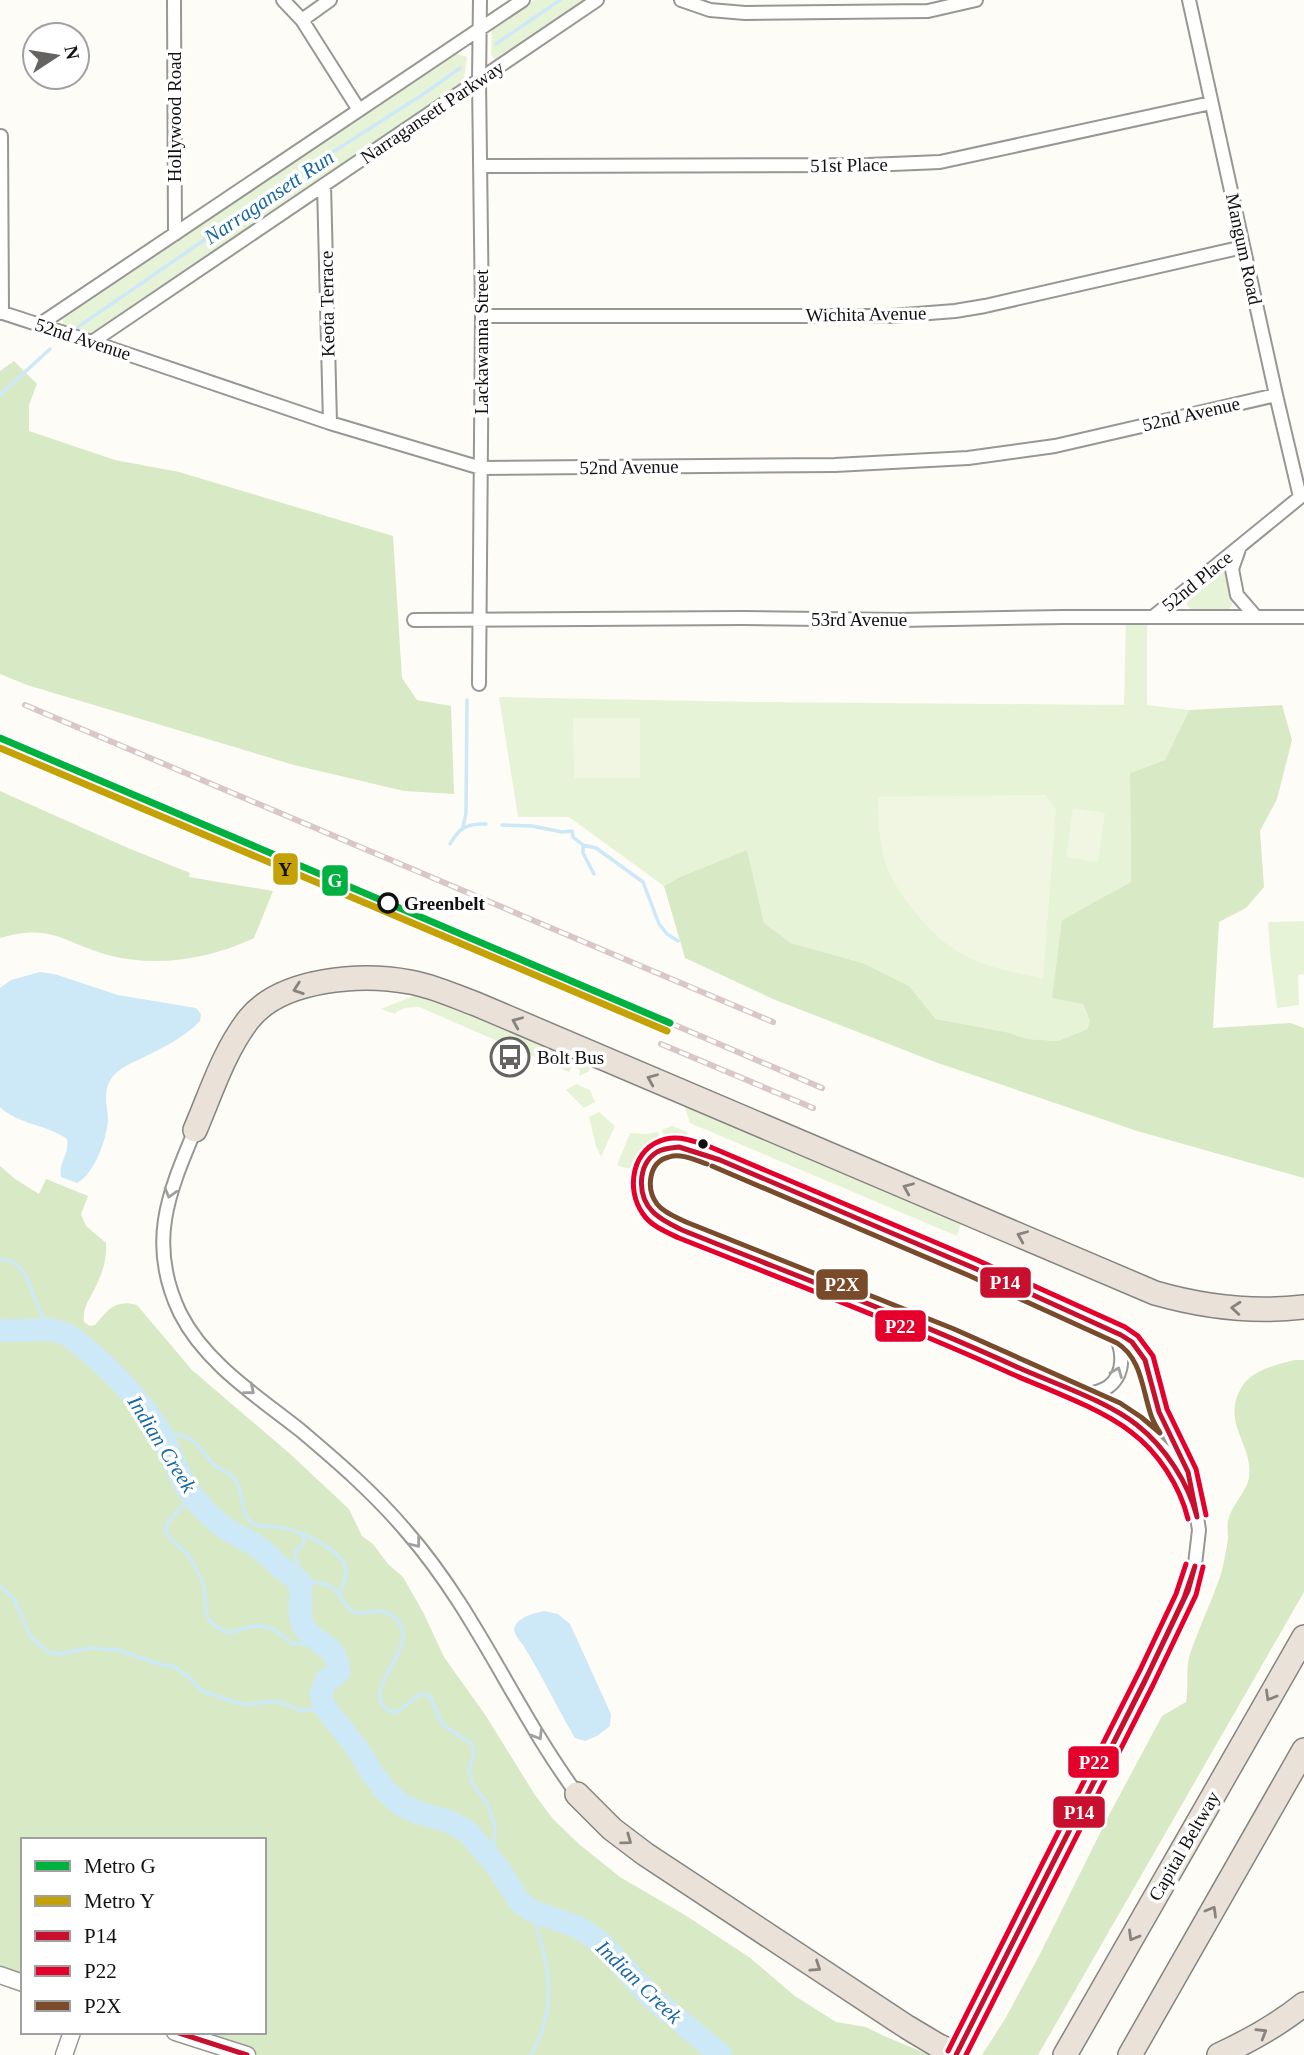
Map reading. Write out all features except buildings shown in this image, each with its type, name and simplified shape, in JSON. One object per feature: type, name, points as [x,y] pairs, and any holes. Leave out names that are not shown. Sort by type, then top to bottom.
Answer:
[{"type":"highway","points":[[195,1130],[226,1057],[251,1017],[270,1002],[292,990],[350,978],[411,982],[442,990],[1155,1293],[1215,1307],[1251,1310],[1304,1307]]},
{"type":"highway","name":"Capital Beltway","points":[[1065,2055],[1304,1637]]},
{"type":"highway","points":[[1130,2055],[1304,1750]]},
{"type":"highway","points":[[577,1794],[612,1829],[645,1854],[907,2027],[951,2052]]},
{"type":"highway","points":[[1219,2055],[1246,2042],[1303,2005]]},
{"type":"street","name":"Hollywood Road","points":[[174,0],[175,234]]},
{"type":"street","points":[[283,0],[302,20],[359,110]]},
{"type":"street","points":[[302,20],[330,0]]},
{"type":"street","name":"Lackawanna Street","points":[[479,684],[482,316],[480,0]]},
{"type":"street","points":[[39,325],[523,0]]},
{"type":"street","name":"Narragansett Parkway","points":[[93,342],[597,0]]},
{"type":"street","points":[[681,0],[710,10],[745,13],[928,11],[976,0]]},
{"type":"street","name":"Mangum Road","points":[[1189,0],[1276,395],[1302,496]]},
{"type":"street","name":"51st Place","points":[[480,166],[868,165],[940,162],[1212,103]]},
{"type":"street","points":[[1,136],[1,313]]},
{"type":"street","name":"Keota Terrace","points":[[324,184],[330,423]]},
{"type":"street","name":"Wichita Avenue","points":[[482,316],[891,316],[955,311],[1065,289],[1243,247]]},
{"type":"street","name":"52nd Avenue","points":[[1,313],[330,423],[481,468],[860,465],[968,458],[1055,446],[1276,395]]},
{"type":"street","name":"52nd Place","points":[[1153,617],[1302,496]]},
{"type":"street","name":"52nd Place","points":[[1241,545],[1232,569],[1237,595],[1256,617]]},
{"type":"street","name":"53rd Avenue","points":[[414,620],[1304,617]]},
{"type":"street","points":[[195,1130],[172,1185],[163,1231],[170,1287],[180,1313],[198,1342],[222,1367],[345,1468],[410,1535],[463,1609],[558,1769],[577,1794]]},
{"type":"street","points":[[951,2052],[1145,1681],[1188,1591],[1197,1554],[1199,1530],[1196,1508],[1188,1472],[1159,1412],[1145,1360],[1132,1342],[1111,1330],[974,1268],[693,1150],[677,1147],[665,1149],[656,1153],[643,1167],[642,1188],[649,1208],[657,1216],[682,1230],[951,1338],[1128,1418],[1157,1441],[1173,1463],[1196,1508]]},
{"type":"street","points":[[1081,1396],[1107,1388],[1120,1369],[1121,1352],[1111,1330]]},
{"type":"street","points":[[0,1975],[21,1982]]},
{"type":"street","points":[[64,2055],[71,2034]]},
{"type":"street","points":[[181,2034],[247,2055]]},
{"type":"green space","points":[[534,0],[588,0],[503,58],[494,59],[491,54],[492,28]]},
{"type":"green space","points":[[455,53],[467,57],[463,85],[95,334],[63,327],[63,319]]},
{"type":"green space","points":[[14,361],[37,384],[29,405],[29,431],[115,460],[179,472],[393,536],[402,678],[417,700],[451,706],[454,794],[404,791],[294,765],[27,685],[0,674],[0,371]]},
{"type":"green space","points":[[1220,569],[1225,572],[1232,591],[1232,605],[1229,609],[1191,609],[1187,605],[1187,596]]},
{"type":"green space","points":[[1126,617],[1147,617],[1147,705],[1189,710],[1165,760],[1130,773],[1131,883],[1062,920],[1083,1004],[1090,1021],[1087,1029],[1058,1041],[1028,1039],[1006,1032],[936,1019],[909,986],[863,963],[791,943],[764,923],[747,851],[664,886],[569,817],[518,817],[499,697],[1124,705]]},
{"type":"green space","points":[[1282,705],[1292,740],[1277,799],[1260,831],[1264,887],[1246,908],[1219,922],[1213,1028],[1291,1023],[1304,1028],[1304,1178],[1137,1131],[935,1062],[773,999],[685,958],[664,886],[747,850],[764,923],[791,943],[863,963],[909,986],[936,1019],[1006,1032],[1028,1039],[1058,1041],[1087,1029],[1090,1021],[1083,1004],[1052,998],[1062,920],[1131,882],[1130,773],[1165,760],[1189,710]]},
{"type":"green space","points":[[573,718],[640,718],[640,778],[574,778]]},
{"type":"green space","points":[[0,791],[190,873],[189,877],[273,891],[254,938],[201,956],[145,961],[108,955],[45,933],[32,932],[0,938]]},
{"type":"green space","points":[[1045,795],[1056,810],[1043,979],[1001,969],[960,953],[938,937],[917,915],[892,879],[887,867],[882,850],[878,797]]},
{"type":"green space","points":[[1073,808],[1105,813],[1098,862],[1066,857]]},
{"type":"green space","points":[[1304,921],[1304,974],[1298,975],[1299,1005],[1277,1008],[1268,922]]},
{"type":"green space","points":[[423,992],[592,1062],[588,1072],[579,1076],[580,1070],[572,1066],[569,1072],[419,1007],[405,1008],[395,1014],[381,1009]]},
{"type":"green space","points":[[576,1084],[590,1090],[595,1102],[584,1108],[566,1090]]},
{"type":"green space","points":[[682,1099],[962,1219],[957,1236],[690,1123]]},
{"type":"green space","points":[[599,1112],[615,1126],[601,1157],[589,1117]]},
{"type":"green space","points":[[672,1126],[687,1132],[690,1141],[680,1138],[665,1139],[662,1130]]},
{"type":"green space","points":[[658,1132],[662,1141],[646,1151],[634,1165],[628,1168],[617,1165],[630,1133]]},
{"type":"green space","points":[[0,1166],[39,1194],[46,1179],[88,1196],[81,1214],[86,1226],[106,1243],[106,1249],[101,1275],[85,1308],[84,1322],[90,1326],[95,1325],[108,1310],[117,1305],[137,1305],[192,1370],[288,1452],[349,1509],[362,1536],[373,1544],[388,1564],[403,1577],[444,1657],[486,1716],[535,1795],[553,1819],[579,1844],[620,1877],[749,1957],[795,1996],[836,2022],[866,2027],[930,2055],[247,2055],[181,2034],[266,2034],[266,1838],[21,1838],[21,1982],[0,1975]]},
{"type":"green space","points":[[1295,1360],[1304,1360],[1304,1592],[1038,2055],[982,2055],[1039,1956],[1162,1716],[1186,1702],[1190,1654],[1221,1574],[1230,1515],[1249,1478],[1247,1456],[1236,1424],[1235,1402],[1244,1383],[1257,1373]]},
{"type":"water","points":[[40,972],[118,995],[196,1008],[201,1014],[200,1021],[182,1036],[124,1067],[111,1079],[106,1093],[108,1117],[103,1144],[89,1172],[77,1183],[61,1177],[67,1139],[7,1113],[0,1107],[0,988],[11,980]]},
{"type":"water","points":[[544,1611],[558,1614],[570,1624],[611,1714],[610,1726],[585,1741],[575,1738],[515,1634],[515,1626],[520,1620]]},
{"type":"waterway","name":"Narragansett Run","points":[[496,44],[560,0]]},
{"type":"waterway","name":"Narragansett Run","points":[[78,327],[316,163],[460,68]]},
{"type":"waterway","name":"Narragansett Run","points":[[0,395],[50,349]]},
{"type":"waterway","points":[[463,827],[466,813],[467,700]]},
{"type":"waterway","points":[[450,844],[464,828],[474,824],[486,824]]},
{"type":"waterway","points":[[502,825],[572,831],[573,837],[583,845],[596,848],[643,882],[659,924],[667,934],[678,941]]},
{"type":"waterway","points":[[583,845],[583,853],[594,874]]},
{"type":"waterway","points":[[0,1259],[10,1261],[23,1272],[42,1315],[59,1330]]},
{"type":"waterway","name":"Indian Creek","points":[[0,1330],[47,1329],[64,1333],[84,1347],[120,1381],[152,1419],[184,1483],[197,1502],[221,1525],[260,1548],[298,1581],[301,1591],[301,1621],[309,1633],[335,1655],[339,1671],[326,1680],[321,1694],[324,1706],[357,1748],[384,1789],[400,1804],[419,1813],[448,1821],[467,1831],[497,1866],[519,1901],[532,1911],[578,1927],[600,1942],[651,1997],[721,2055]]},
{"type":"waterway","points":[[160,1432],[179,1434],[192,1440],[217,1467],[233,1477],[248,1519],[252,1523],[297,1532],[320,1542],[339,1557],[346,1573],[339,1593]]},
{"type":"waterway","points":[[192,1496],[169,1521],[165,1530],[195,1566],[204,1588],[207,1616],[211,1622],[229,1633],[263,1626],[273,1629],[295,1644],[320,1642]]},
{"type":"waterway","points":[[303,1535],[304,1544],[295,1551],[295,1556],[300,1568],[313,1582]]},
{"type":"waterway","points":[[300,1585],[326,1584],[338,1593],[351,1610],[361,1613],[385,1612],[400,1623],[402,1642],[381,1687],[383,1705],[393,1713],[422,1694],[430,1697],[443,1725],[472,1744],[474,1751],[469,1771],[473,1785],[487,1803],[495,1826],[497,1866]]},
{"type":"waterway","points":[[0,1586],[14,1599],[30,1636],[50,1653],[62,1654],[88,1648],[118,1650],[175,1667],[200,1690],[234,1702],[249,1705],[278,1702],[301,1710],[324,1706]]},
{"type":"waterway","points":[[531,2055],[546,2018],[548,2001],[543,1949],[532,1911]]},
{"type":"railway","points":[[25,705],[773,1022]]},
{"type":"railway","points":[[670,1023],[822,1088]]},
{"type":"railway","points":[[661,1044],[813,1108]]},
{"type":"metro line","name":"G","points":[[0,738],[670,1023]]},
{"type":"metro line","name":"Y","points":[[0,748],[667,1031]]},
{"type":"transit line","name":"P22","points":[[1188,1519],[1180,1494],[1159,1460],[1141,1440],[1105,1415],[930,1338],[679,1238],[654,1225],[643,1214],[634,1193],[633,1181],[639,1160],[655,1143],[666,1139],[682,1139],[703,1144],[977,1260],[1125,1327],[1138,1336],[1153,1356],[1167,1409],[1196,1469],[1206,1515]]},
{"type":"transit line","name":"P14","points":[[679,1147],[720,1160],[974,1268],[1132,1342],[1145,1360],[1159,1412],[1188,1472],[1197,1517],[1188,1491],[1166,1455],[1137,1425],[1110,1408],[934,1331],[667,1222],[653,1212],[644,1198],[643,1172],[650,1158],[657,1152],[679,1147]]},
{"type":"transit line","name":"P2X","points":[[707,1164],[678,1156],[662,1160],[653,1170],[650,1184],[657,1204],[686,1222],[954,1329],[1120,1403],[1160,1433],[1151,1415],[1136,1365],[1125,1349],[1117,1343],[970,1276],[712,1166]]},
{"type":"transit line","name":"P22","points":[[948,2051],[1141,1668],[1176,1594],[1186,1564]]},
{"type":"transit line","name":"P14","points":[[1195,1566],[1188,1591],[1145,1681],[956,2055],[1149,1672],[1184,1598],[1195,1566]]},
{"type":"transit line","name":"P22","points":[[966,2055],[1153,1685],[1196,1595],[1203,1567]]},
{"type":"transit line","name":"P14","points":[[182,2034],[247,2055]]},
{"type":"place","name":"Greenbelt","points":[[388,903]]},
{"type":"place","name":"Bolt Bus","points":[[510,1057]]}]
